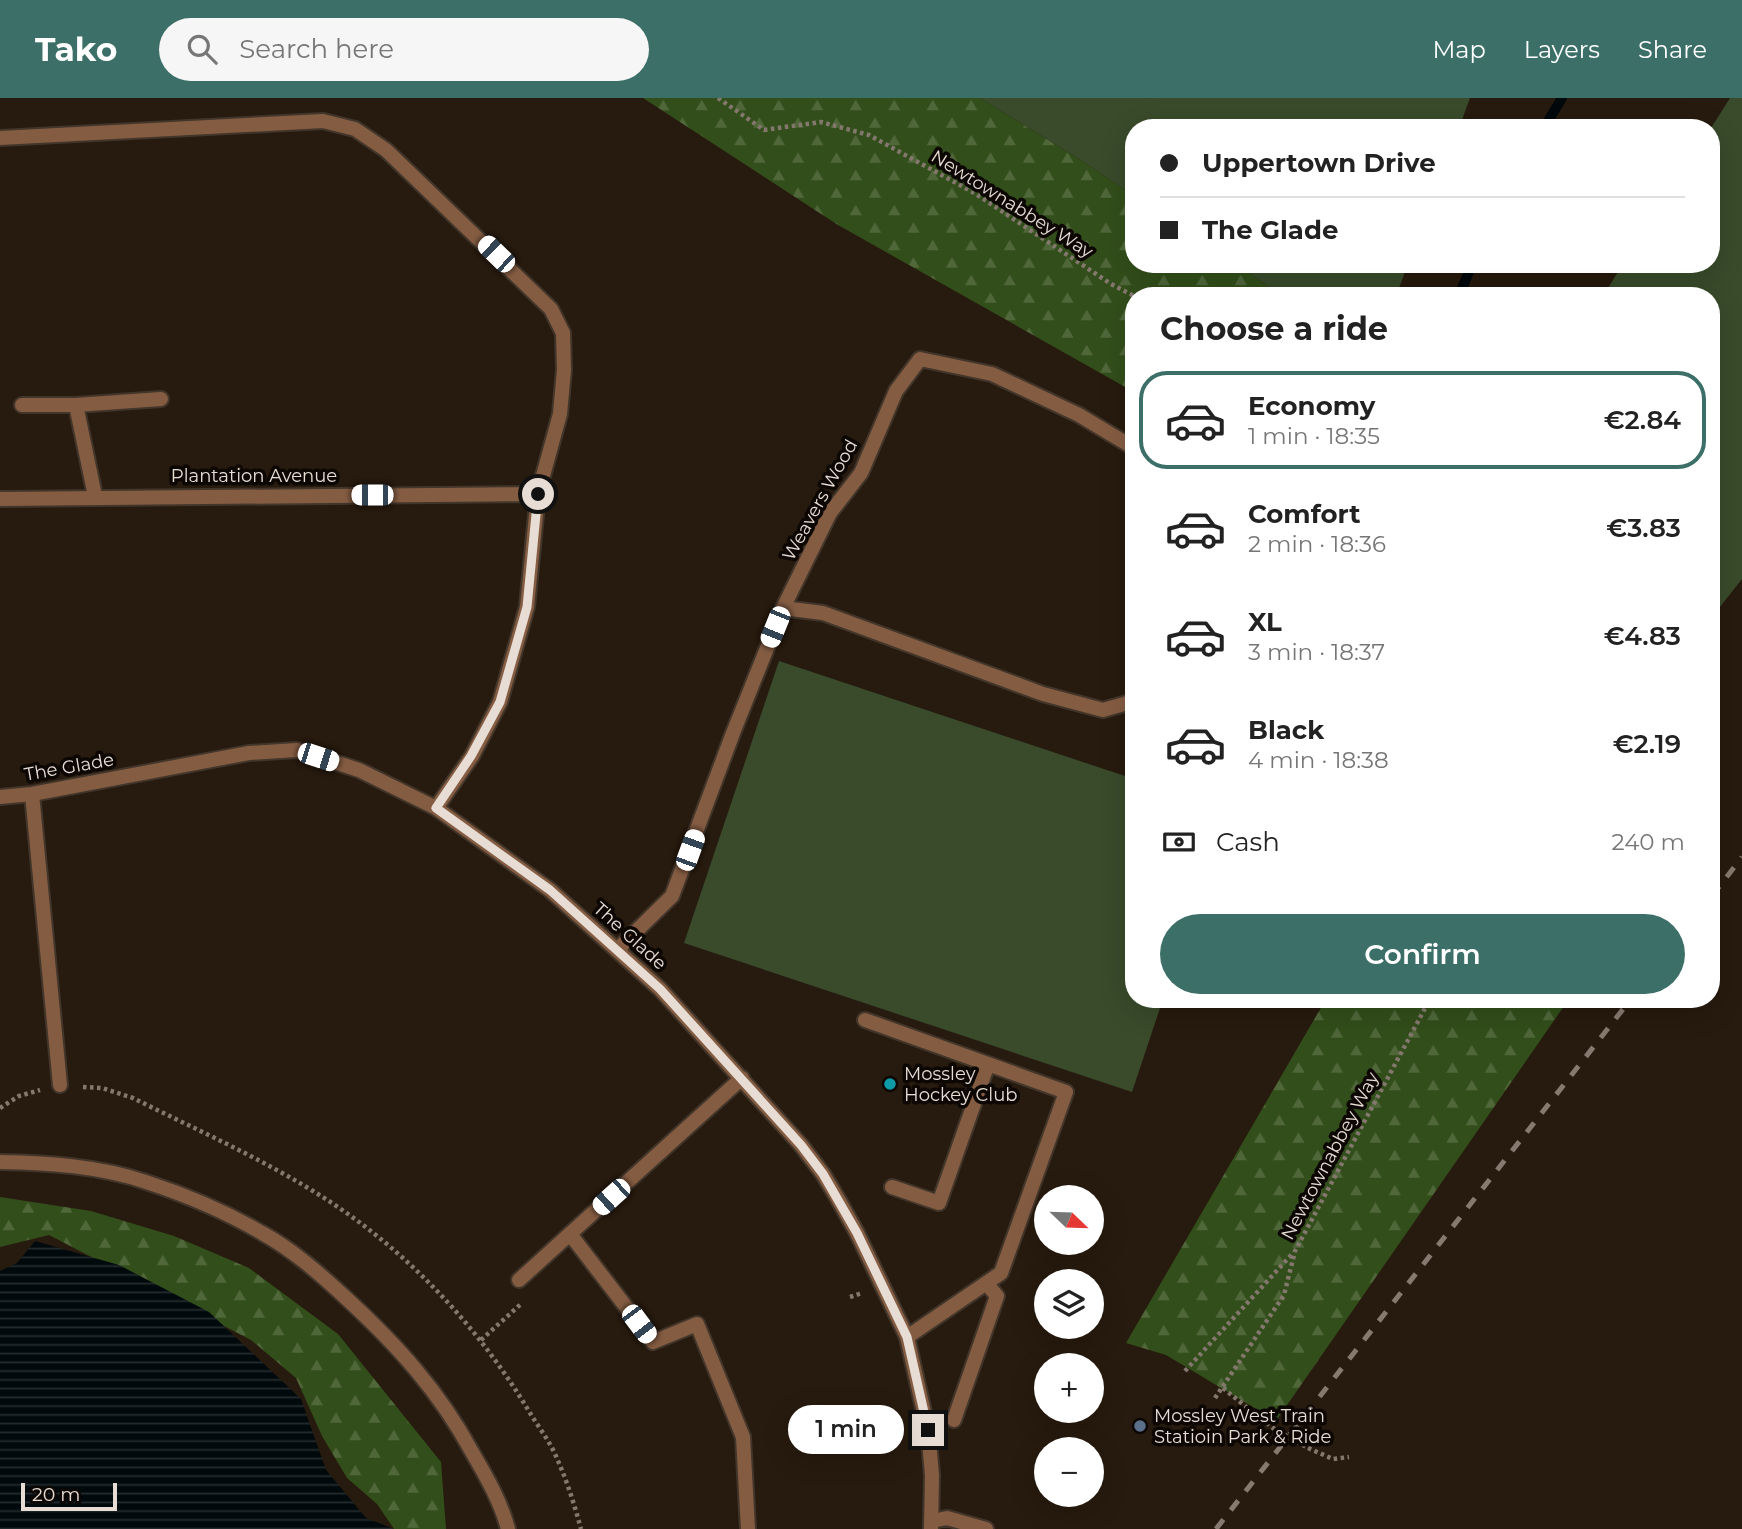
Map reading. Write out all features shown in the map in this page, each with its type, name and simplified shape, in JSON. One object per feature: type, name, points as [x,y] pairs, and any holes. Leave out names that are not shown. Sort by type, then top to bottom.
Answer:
[{"type":"street","points":[[0,138],[323,121],[355,128],[387,150],[551,309],[563,333],[564,370],[560,414],[538,494],[527,607],[500,702],[471,756],[436,808]]},
{"type":"street","name":"Weavers Wood","points":[[617,950],[672,896],[783,608],[830,513],[861,473],[896,391],[920,359],[992,374],[1079,415],[1125,443]]},
{"type":"street","points":[[22,405],[76,405],[160,399]]},
{"type":"street","points":[[76,405],[95,496]]},
{"type":"street","name":"Plantation Avenue","points":[[0,499],[95,496],[538,494]]},
{"type":"street","points":[[783,608],[823,613],[1043,694],[1104,710],[1125,704]]},
{"type":"street","name":"The Glade","points":[[0,797],[32,794],[249,753],[297,750],[359,770],[436,808],[550,890],[660,989],[742,1078],[823,1174],[857,1233],[907,1337],[928,1430],[932,1475],[932,1525]]},
{"type":"street","points":[[32,794],[60,1085]]},
{"type":"street","points":[[865,1020],[1066,1092],[1001,1273],[907,1337]]},
{"type":"street","points":[[892,1187],[939,1203],[988,1064]]},
{"type":"street","points":[[519,1280],[742,1078]]},
{"type":"street","points":[[0,1162],[86,1168],[145,1181],[209,1205],[264,1234],[316,1270],[414,1365],[445,1406],[480,1465],[505,1516],[508,1529]]},
{"type":"street","points":[[570,1234],[653,1342],[697,1324],[743,1437],[748,1529]]},
{"type":"street","points":[[954,1420],[997,1296],[986,1283]]},
{"type":"street","points":[[932,1525],[947,1518],[986,1529]]},
{"type":"path","name":"Newtownabbey Way","points":[[718,98],[764,130],[821,122],[869,135],[976,194],[1125,291]]},
{"type":"path","name":"Newtownabbey Way","points":[[1215,1398],[1284,1295],[1295,1251],[1425,1008]]},
{"type":"path","points":[[0,1108],[19,1096],[60,1085],[102,1088],[133,1098],[314,1191],[375,1235],[426,1278],[481,1340],[519,1394],[554,1452],[581,1529]]},
{"type":"path","points":[[1185,1371],[1295,1251]]},
{"type":"path","points":[[481,1340],[530,1295],[519,1280]]},
{"type":"path","points":[[1223,1388],[1273,1428],[1320,1455],[1333,1459],[1349,1457]]},
{"type":"green space","points":[[643,98],[980,98],[1125,190],[1125,273],[1249,273],[1269,287],[1125,287],[1125,387],[838,225]]},
{"type":"green space","points":[[980,98],[1470,98],[1462,119],[1125,119],[1125,190]]},
{"type":"green space","points":[[1730,98],[1742,98],[1742,579],[1720,607],[1720,287],[1609,287],[1617,273],[1720,273],[1720,119],[1717,119]]},
{"type":"green space","points":[[1249,273],[1405,273],[1399,287],[1269,287]]},
{"type":"green space","points":[[779,661],[1125,776],[1125,1008],[1160,1008],[1132,1092],[684,943]]},
{"type":"green space","points":[[1321,1008],[1563,1008],[1276,1421],[1166,1355],[1126,1343]]},
{"type":"green space","points":[[0,1197],[91,1211],[174,1236],[249,1268],[338,1334],[441,1462],[446,1529],[394,1529],[377,1504],[347,1478],[322,1436],[296,1378],[251,1340],[49,1235],[0,1247]]},
{"type":"shaded area","points":[[35,1241],[119,1265],[209,1312],[301,1399],[326,1470],[366,1518],[394,1529],[0,1529],[0,1271],[17,1263]]},
{"type":"waterway","points":[[1549,119],[1562,98]]},
{"type":"waterway","points":[[1463,287],[1468,273]]},
{"type":"railway","points":[[1720,886],[1742,857]]},
{"type":"railway","points":[[1216,1529],[1624,1008]]},
{"type":"place","name":"Mossley Hockey Club","points":[[890,1084]]},
{"type":"place","name":"Mossley West Train Statioin Park & Ride","points":[[1140,1426]]},
{"type":"route","points":[[538,494],[527,607],[500,702],[471,756],[436,808],[550,890],[660,989],[801,1145],[823,1174],[857,1233],[907,1337],[928,1430]]}]
